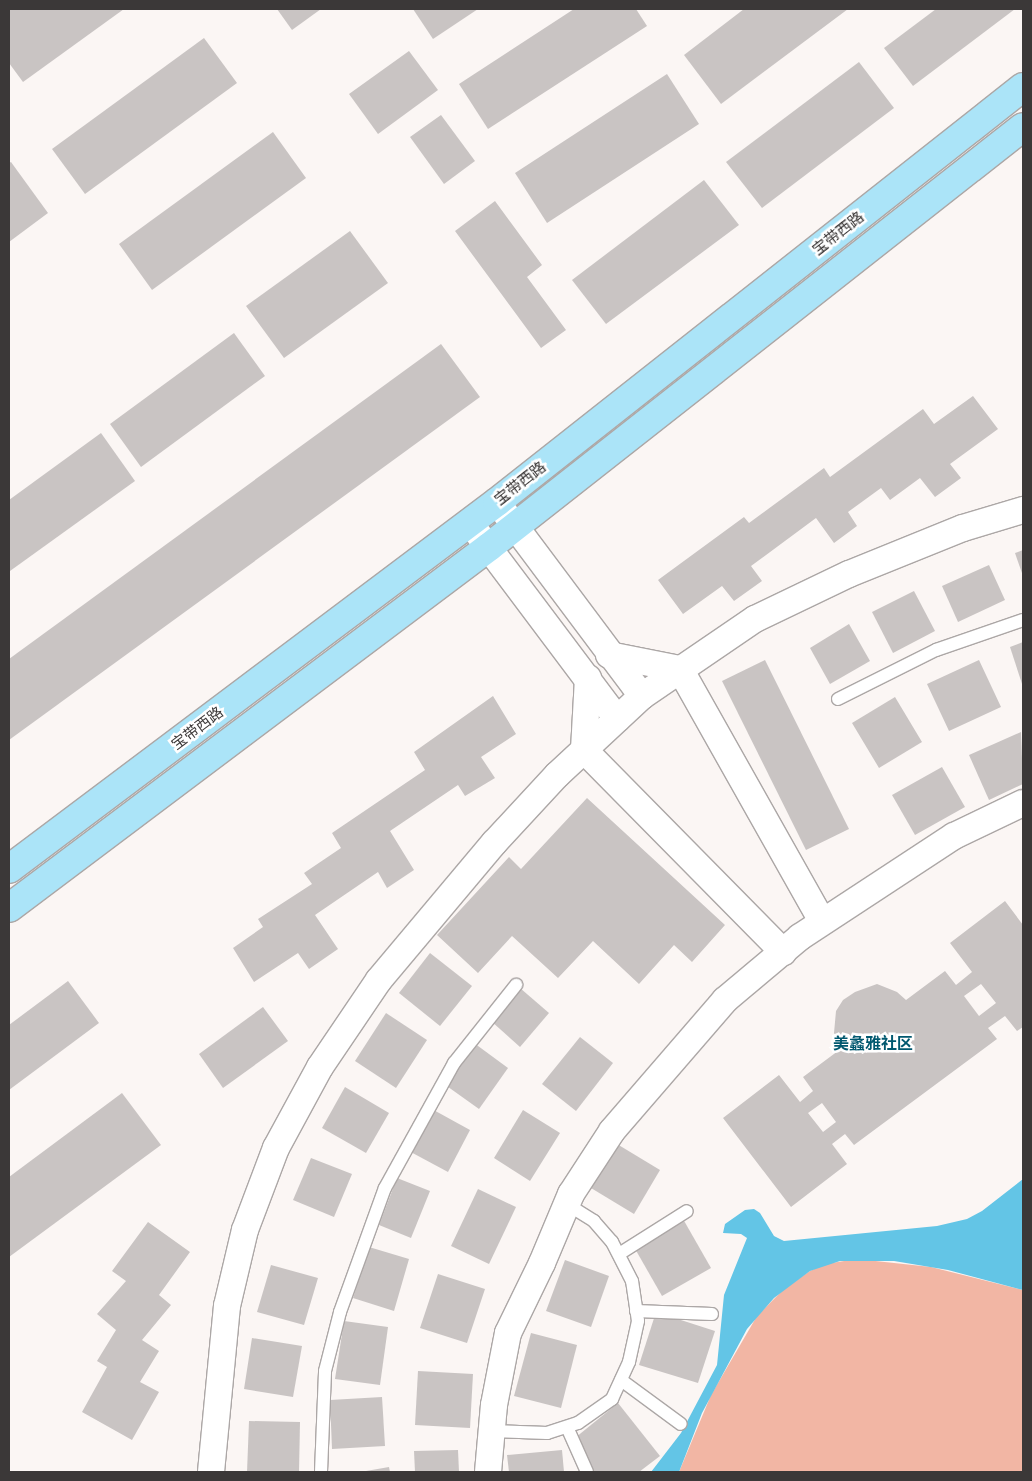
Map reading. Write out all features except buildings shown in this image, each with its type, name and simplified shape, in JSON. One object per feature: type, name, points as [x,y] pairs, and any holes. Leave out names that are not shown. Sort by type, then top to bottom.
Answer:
[{"type":"main road","name":"宝带西路","points":[[9,869],[470,523],[1023,87]]},
{"type":"main road","name":"宝带西路","points":[[9,908],[489,547],[1023,127]]},
{"type":"street","points":[[497,502],[642,696]]},
{"type":"street","points":[[211,1472],[227,1306],[245,1230],[276,1148],[320,1067],[379,980],[494,843],[584,750],[642,696],[755,618],[849,574],[963,528],[1023,510]]},
{"type":"street","points":[[470,523],[617,719]]},
{"type":"street","points":[[610,655],[680,669],[822,921]]},
{"type":"street","points":[[588,678],[584,750],[783,952]]},
{"type":"street","points":[[488,1472],[492,1431],[508,1333],[567,1204],[612,1131],[725,1000],[783,952],[822,921],[954,836],[1023,803]]},
{"type":"lane","points":[[838,699],[936,650],[1023,620]]},
{"type":"lane","points":[[321,1472],[325,1371],[340,1312],[385,1188],[454,1063],[516,985]]},
{"type":"lane","points":[[492,1431],[547,1433],[578,1424],[612,1400],[631,1354],[638,1321],[632,1281],[619,1254],[594,1221],[567,1204]]},
{"type":"lane","points":[[619,1254],[687,1211]]},
{"type":"lane","points":[[636,1311],[712,1314]]},
{"type":"lane","points":[[621,1380],[682,1424]]},
{"type":"lane","points":[[567,1427],[587,1472]]},
{"type":"shaded area","points":[[857,1259],[931,1267],[1023,1290],[1023,1472],[679,1472],[711,1395],[757,1316],[785,1288],[810,1271],[825,1264]]},
{"type":"water","points":[[1023,1179],[1023,1290],[948,1270],[894,1261],[840,1261],[810,1271],[774,1298],[747,1329],[702,1413],[679,1472],[651,1472],[681,1433],[717,1365],[724,1295],[747,1238],[741,1234],[723,1233],[725,1224],[745,1210],[754,1209],[760,1213],[774,1236],[784,1241],[937,1226],[967,1219],[982,1211]]},
{"type":"district","name":"美蠡雅社区","points":[[873,1043]]}]
